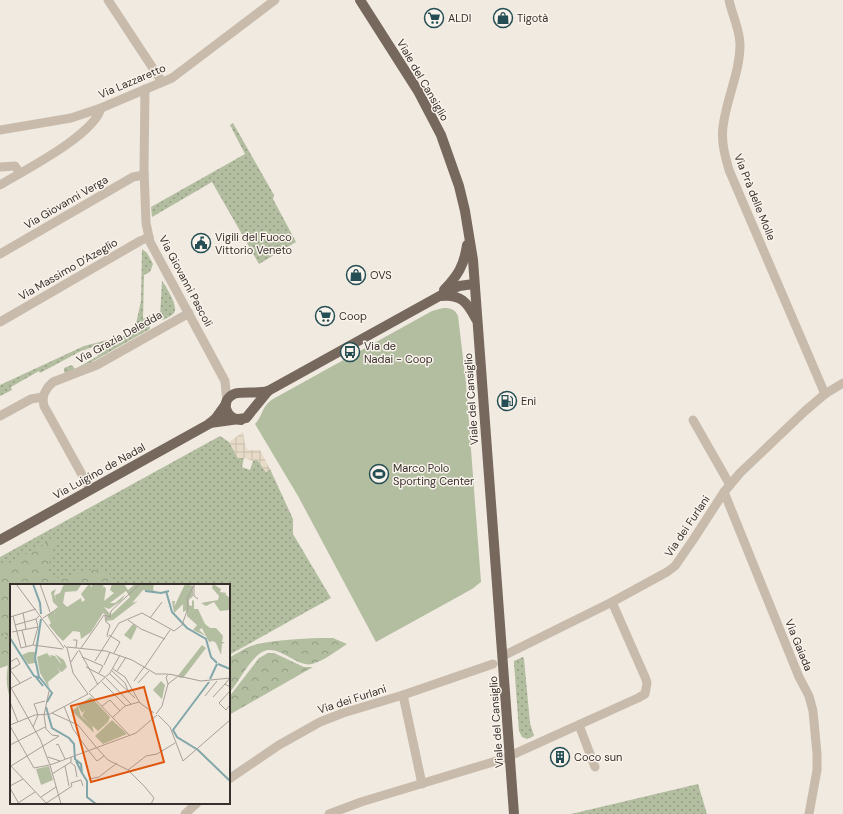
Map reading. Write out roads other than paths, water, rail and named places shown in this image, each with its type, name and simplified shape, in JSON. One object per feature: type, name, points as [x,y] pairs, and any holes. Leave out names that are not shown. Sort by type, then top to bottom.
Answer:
[{"type":"main road","name":"Viale del Cansiglio","points":[[362,2],[418,91],[441,135],[459,186],[469,234],[478,322],[514,814]]},
{"type":"main road","name":"Via Luigino de Nadal","points":[[439,296],[462,268],[466,258],[469,234]]},
{"type":"main road","name":"Via Luigino de Nadal","points":[[210,423],[228,399],[234,394],[261,393],[268,391],[439,296],[459,286],[474,284]]},
{"type":"main road","points":[[439,296],[453,296],[463,300],[468,305],[478,322]]},
{"type":"main road","name":"Via Luigino de Nadal","points":[[0,540],[210,423],[226,420],[241,420],[246,418],[268,391]]},
{"type":"main road","points":[[242,393],[250,398],[252,402],[252,411]]},
{"type":"main road","points":[[226,403],[227,412],[230,416],[241,420]]},
{"type":"street","points":[[108,0],[162,82]]},
{"type":"street","name":"Via Lazzaretto","points":[[0,130],[64,120],[101,108],[162,82],[178,74],[275,0]]},
{"type":"street","name":"Via Prà delle Molle","points":[[729,0],[736,22],[740,44],[736,72],[722,128],[723,148],[728,170],[825,394]]},
{"type":"street","name":"Via Giovanni Pascoli","points":[[145,89],[144,175],[148,237],[152,248],[189,312],[226,382],[242,393]]},
{"type":"street","points":[[0,185],[74,139],[94,121],[101,108]]},
{"type":"street","points":[[0,167],[15,166],[20,173]]},
{"type":"street","name":"Via Giovanni Verga","points":[[0,254],[133,177],[144,175]]},
{"type":"street","name":"Via Massimo D'Azeglio","points":[[0,322],[148,237]]},
{"type":"street","name":"Via Grazia Deledda","points":[[43,397],[48,387],[53,382],[97,365],[189,312]]},
{"type":"street","name":"Via Giovanni Pascoli","points":[[226,382],[226,403]]},
{"type":"street","name":"Via dei Furlani","points":[[503,656],[612,602],[667,572],[675,566],[730,484],[745,468],[825,394],[843,383]]},
{"type":"street","points":[[0,416],[31,399],[43,397],[43,403],[46,409],[90,489]]},
{"type":"street","points":[[693,420],[730,484]]},
{"type":"street","name":"Via Gaiada","points":[[724,492],[813,711],[817,770],[809,814]]},
{"type":"street","points":[[329,814],[361,802],[510,756],[524,748],[579,725],[644,694],[647,683],[645,677],[612,602]]},
{"type":"street","name":"Via dei Furlani","points":[[230,778],[278,745],[320,722],[343,713],[403,695],[493,664]]},
{"type":"street","points":[[403,695],[422,784]]},
{"type":"street","points":[[579,725],[595,767]]},
{"type":"street","points":[[185,814],[197,804]]},
{"type":"place","name":"ALDI","points":[[434,18]]},
{"type":"place","name":"Tigotà","points":[[503,18]]},
{"type":"place","name":"Vigili del Fuoco Vittorio Veneto","points":[[201,243]]},
{"type":"place","name":"OVS","points":[[356,275]]},
{"type":"place","name":"Coop","points":[[325,316]]},
{"type":"place","name":"Via de Nadai - Coop","points":[[350,352]]},
{"type":"place","name":"Eni","points":[[507,401]]},
{"type":"place","name":"Marco Polo Sporting Center","points":[[379,474]]},
{"type":"place","name":"Coco sun","points":[[560,757]]}]
